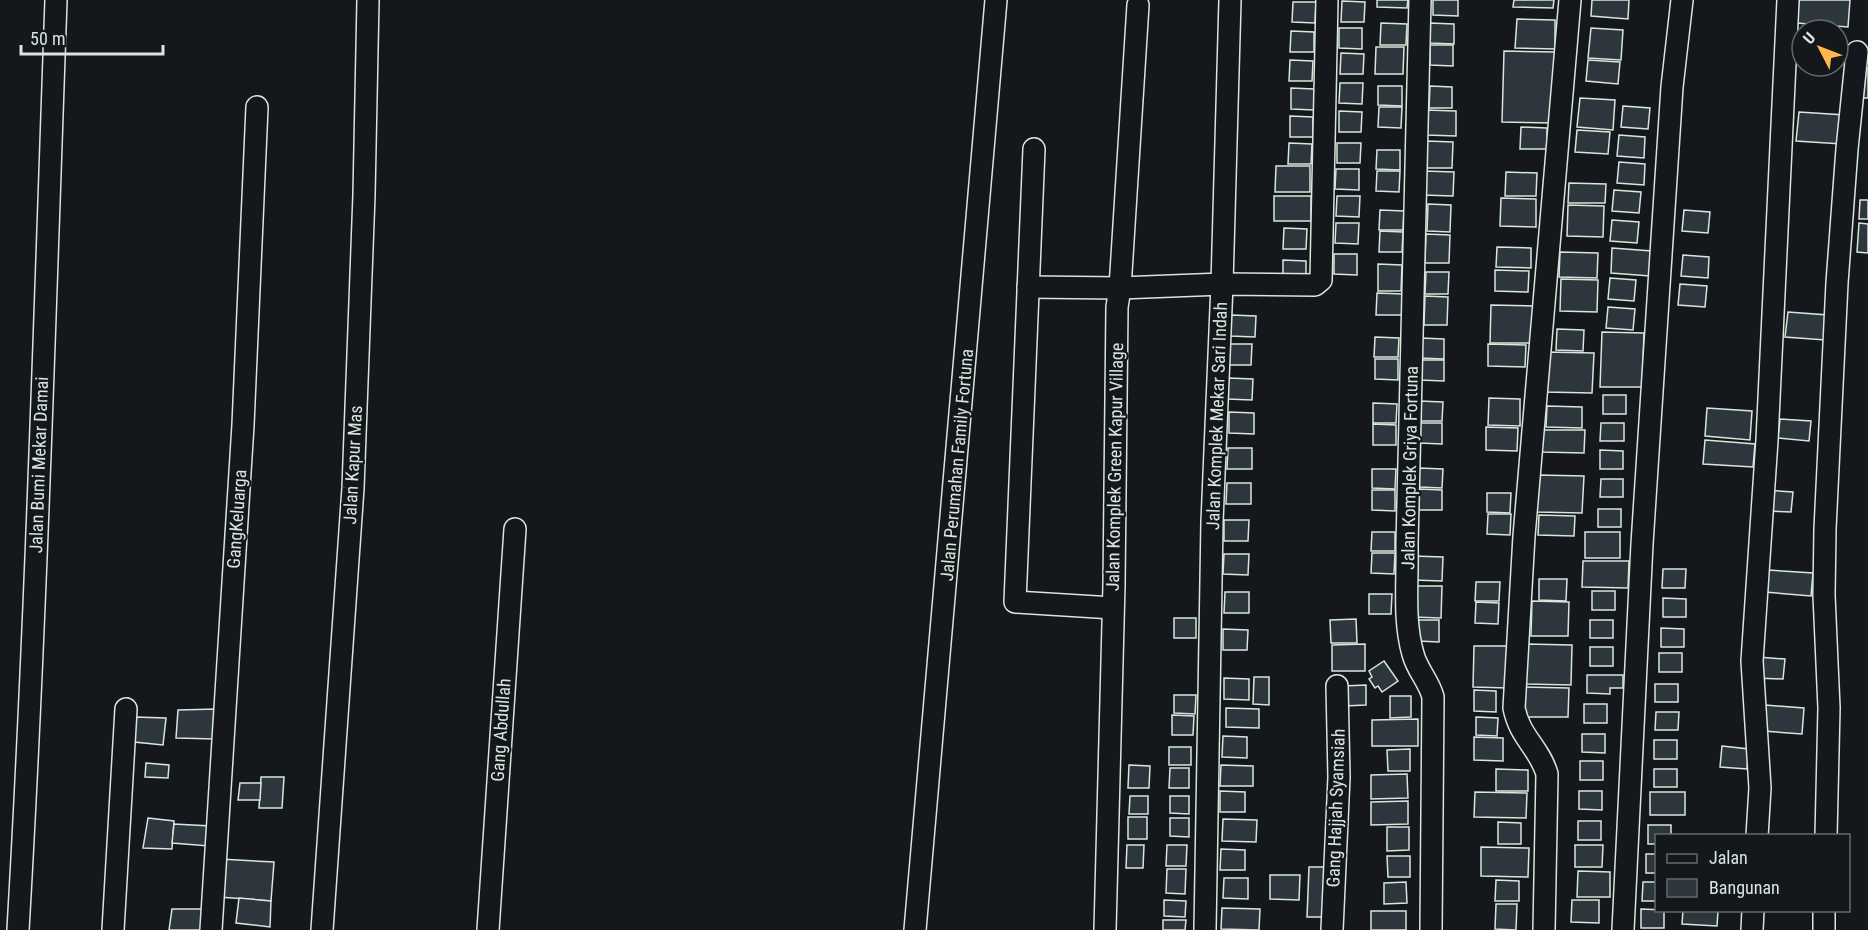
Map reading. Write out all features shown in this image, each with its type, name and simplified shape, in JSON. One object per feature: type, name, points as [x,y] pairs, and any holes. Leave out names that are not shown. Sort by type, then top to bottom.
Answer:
[{"type":"street","name":"Jalan Bumi Mekar Damai","points":[[18,930],[27,782],[56,0]]},
{"type":"street","name":"Jalan Kapur Mas","points":[[322,930],[353,488],[364,195],[368,0]]},
{"type":"street","name":"Jalan Perumahan Family Fortuna","points":[[915,930],[996,0]]},
{"type":"street","points":[[1028,287],[1120,288],[1222,284],[1230,0]]},
{"type":"street","name":"Jalan Komplek Mekar Sari Indah","points":[[1205,930],[1212,522],[1222,284],[1315,285],[1321,280],[1327,0]]},
{"type":"street","name":"Jalan Komplek Griya Fortuna","points":[[1420,0],[1407,545],[1411,646],[1415,662],[1430,685],[1433,697],[1431,930]]},
{"type":"street","points":[[1544,930],[1547,774],[1538,753],[1517,724],[1514,708],[1525,524],[1570,0]]},
{"type":"street","points":[[1623,930],[1642,544],[1672,87],[1682,0]]},
{"type":"street","points":[[1757,834],[1760,788],[1752,661],[1767,440],[1788,0]]},
{"type":"street","name":"Jalan Komplek Green Kapur Village","points":[[1105,930],[1117,307],[1138,5]]},
{"type":"street","points":[[1826,834],[1829,708],[1824,595],[1826,506],[1839,250],[1857,52]]},
{"type":"street","name":"GangKeluarga","points":[[211,930],[243,425],[257,107]]},
{"type":"street","points":[[1034,149],[1015,602],[1113,608]]},
{"type":"street","name":"Gang Abdullah","points":[[488,930],[515,529]]},
{"type":"street","name":"Gang Hajjah Syamsiah","points":[[1332,930],[1340,777],[1338,687]]},
{"type":"street","points":[[113,930],[126,709]]},
{"type":"street","points":[[1752,930],[1754,912]]},
{"type":"street","points":[[1824,912],[1824,930]]},
{"type":"building","points":[[1377,0],[1408,0],[1407,8],[1377,7]]},
{"type":"building","points":[[1433,0],[1458,0],[1458,16],[1433,15]]},
{"type":"building","points":[[1514,0],[1554,0],[1553,8],[1513,7]]},
{"type":"building","points":[[1592,0],[1629,0],[1628,19],[1591,16]]},
{"type":"building","points":[[1799,0],[1850,0],[1849,18],[1797,18]]},
{"type":"building","points":[[1342,1],[1365,2],[1364,22],[1341,22]]},
{"type":"building","points":[[1293,2],[1316,2],[1315,23],[1292,22]]},
{"type":"building","points":[[1517,19],[1555,20],[1555,49],[1515,48]]},
{"type":"building","points":[[1381,23],[1407,24],[1406,45],[1380,45]]},
{"type":"building","points":[[1430,23],[1454,24],[1454,44],[1430,43]]},
{"type":"building","points":[[1339,28],[1362,28],[1362,49],[1339,48]]},
{"type":"building","points":[[1591,28],[1623,30],[1621,60],[1588,58]]},
{"type":"building","points":[[1291,31],[1314,32],[1314,52],[1290,52]]},
{"type":"building","points":[[1430,45],[1453,45],[1453,66],[1430,65]]},
{"type":"building","points":[[1376,47],[1404,47],[1403,74],[1375,74]]},
{"type":"building","points":[[1504,51],[1556,52],[1554,123],[1502,122]]},
{"type":"building","points":[[1341,53],[1364,54],[1363,74],[1340,74]]},
{"type":"building","points":[[1290,60],[1313,61],[1312,81],[1289,81]]},
{"type":"building","points":[[1588,60],[1620,62],[1618,84],[1586,81]]},
{"type":"building","points":[[1866,68],[1868,68],[1868,98],[1863,98]]},
{"type":"building","points":[[1340,83],[1363,83],[1362,104],[1339,103]]},
{"type":"building","points":[[1378,86],[1402,86],[1402,106],[1378,105]]},
{"type":"building","points":[[1430,86],[1452,87],[1452,108],[1429,108]]},
{"type":"building","points":[[1291,88],[1314,89],[1314,110],[1291,109]]},
{"type":"building","points":[[1580,98],[1615,100],[1613,130],[1577,127]]},
{"type":"building","points":[[1623,106],[1650,108],[1648,129],[1621,127]]},
{"type":"building","points":[[1379,107],[1402,107],[1401,128],[1378,127]]},
{"type":"building","points":[[1426,110],[1456,111],[1456,136],[1426,135]]},
{"type":"building","points":[[1339,111],[1362,112],[1361,132],[1339,132]]},
{"type":"building","points":[[1799,112],[1845,115],[1842,144],[1796,141]]},
{"type":"building","points":[[1290,116],[1313,117],[1313,137],[1290,137]]},
{"type":"building","points":[[1521,127],[1547,128],[1547,149],[1520,149]]},
{"type":"building","points":[[1577,130],[1610,132],[1608,154],[1575,152]]},
{"type":"building","points":[[1619,135],[1645,137],[1644,158],[1617,156]]},
{"type":"building","points":[[1426,141],[1453,142],[1452,168],[1425,168]]},
{"type":"building","points":[[1289,143],[1312,144],[1311,164],[1288,164]]},
{"type":"building","points":[[1337,143],[1361,143],[1360,163],[1337,163]]},
{"type":"building","points":[[1377,150],[1400,150],[1400,170],[1376,169]]},
{"type":"building","points":[[1619,162],[1645,164],[1644,185],[1617,183]]},
{"type":"building","points":[[1276,166],[1310,166],[1310,192],[1275,192]]},
{"type":"building","points":[[1336,169],[1359,169],[1359,190],[1335,189]]},
{"type":"building","points":[[1377,171],[1400,171],[1399,192],[1376,191]]},
{"type":"building","points":[[1424,171],[1454,172],[1453,196],[1423,195]]},
{"type":"building","points":[[1506,172],[1537,173],[1536,196],[1505,196]]},
{"type":"building","points":[[1569,183],[1606,184],[1605,203],[1568,203]]},
{"type":"building","points":[[1614,190],[1641,192],[1639,213],[1612,211]]},
{"type":"building","points":[[1274,196],[1311,196],[1311,221],[1274,221]]},
{"type":"building","points":[[1337,196],[1360,196],[1359,217],[1336,216]]},
{"type":"building","points":[[1501,198],[1536,199],[1536,227],[1500,226]]},
{"type":"building","points":[[1860,200],[1868,200],[1868,219],[1859,219]]},
{"type":"building","points":[[1428,204],[1451,205],[1450,232],[1427,231]]},
{"type":"building","points":[[1568,205],[1604,206],[1603,237],[1567,236]]},
{"type":"building","points":[[1380,210],[1404,211],[1403,230],[1379,230]]},
{"type":"building","points":[[1684,210],[1710,212],[1708,233],[1682,231]]},
{"type":"building","points":[[1612,220],[1639,222],[1637,243],[1610,241]]},
{"type":"building","points":[[1336,223],[1359,223],[1358,244],[1335,243]]},
{"type":"building","points":[[1859,223],[1868,224],[1868,253],[1857,252]]},
{"type":"building","points":[[1284,228],[1307,229],[1306,249],[1283,249]]},
{"type":"building","points":[[1380,231],[1403,232],[1402,252],[1379,252]]},
{"type":"building","points":[[1426,234],[1450,235],[1449,263],[1425,263]]},
{"type":"building","points":[[1497,247],[1531,248],[1531,268],[1496,267]]},
{"type":"building","points":[[1612,248],[1652,251],[1650,276],[1611,273]]},
{"type":"building","points":[[1560,252],[1598,253],[1597,278],[1559,277]]},
{"type":"building","points":[[1334,254],[1357,254],[1357,275],[1334,274]]},
{"type":"building","points":[[1683,255],[1709,257],[1708,278],[1681,276]]},
{"type":"building","points":[[1283,260],[1306,261],[1306,281],[1283,281]]},
{"type":"building","points":[[1378,264],[1402,265],[1401,291],[1378,291]]},
{"type":"building","points":[[1495,270],[1529,271],[1528,292],[1495,291]]},
{"type":"building","points":[[1426,272],[1449,272],[1448,294],[1425,294]]},
{"type":"building","points":[[1610,278],[1636,280],[1634,301],[1608,299]]},
{"type":"building","points":[[1561,279],[1598,280],[1597,312],[1560,311]]},
{"type":"building","points":[[1680,284],[1707,286],[1705,307],[1678,305]]},
{"type":"building","points":[[1377,293],[1403,294],[1403,315],[1376,315]]},
{"type":"building","points":[[1425,296],[1448,297],[1447,325],[1424,325]]},
{"type":"building","points":[[1491,305],[1534,306],[1534,343],[1490,343]]},
{"type":"building","points":[[1608,307],[1635,309],[1633,330],[1606,328]]},
{"type":"building","points":[[1788,312],[1828,315],[1825,340],[1785,337]]},
{"type":"building","points":[[1231,315],[1256,316],[1255,337],[1230,336]]},
{"type":"building","points":[[1557,329],[1584,330],[1583,351],[1556,350]]},
{"type":"building","points":[[1602,332],[1644,333],[1642,387],[1600,387]]},
{"type":"building","points":[[1375,337],[1399,338],[1398,357],[1374,357]]},
{"type":"building","points":[[1421,338],[1444,339],[1444,359],[1420,358]]},
{"type":"building","points":[[1227,344],[1252,344],[1251,365],[1227,365]]},
{"type":"building","points":[[1488,344],[1526,345],[1525,367],[1488,366]]},
{"type":"building","points":[[1546,352],[1594,353],[1592,393],[1545,392]]},
{"type":"building","points":[[1375,359],[1398,359],[1398,380],[1375,379]]},
{"type":"building","points":[[1421,360],[1444,360],[1444,381],[1420,380]]},
{"type":"building","points":[[1228,378],[1253,379],[1252,400],[1227,399]]},
{"type":"building","points":[[1603,395],[1626,395],[1626,414],[1603,414]]},
{"type":"building","points":[[1489,398],[1520,399],[1520,426],[1488,425]]},
{"type":"building","points":[[1419,401],[1443,402],[1442,421],[1419,421]]},
{"type":"building","points":[[1373,403],[1397,404],[1396,423],[1373,423]]},
{"type":"building","points":[[1547,406],[1582,407],[1582,428],[1546,427]]},
{"type":"building","points":[[1707,408],[1752,411],[1750,440],[1705,436]]},
{"type":"building","points":[[1229,412],[1254,413],[1254,434],[1229,433]]},
{"type":"building","points":[[1780,419],[1811,421],[1809,441],[1778,438]]},
{"type":"building","points":[[1420,423],[1442,423],[1442,444],[1419,443]]},
{"type":"building","points":[[1601,423],[1624,423],[1624,441],[1600,441]]},
{"type":"building","points":[[1373,424],[1396,425],[1396,445],[1373,445]]},
{"type":"building","points":[[1486,427],[1518,428],[1517,451],[1486,450]]},
{"type":"building","points":[[1542,430],[1585,430],[1584,453],[1542,452]]},
{"type":"building","points":[[1705,440],[1755,444],[1753,467],[1703,464]]},
{"type":"building","points":[[1228,448],[1252,448],[1252,469],[1227,469]]},
{"type":"building","points":[[1600,450],[1623,451],[1623,469],[1600,469]]},
{"type":"building","points":[[1419,468],[1443,469],[1442,488],[1419,487]]},
{"type":"building","points":[[1372,469],[1396,469],[1395,489],[1372,488]]},
{"type":"building","points":[[1538,475],[1584,476],[1582,513],[1537,512]]},
{"type":"building","points":[[1601,479],[1623,479],[1623,497],[1600,497]]},
{"type":"building","points":[[1227,483],[1251,483],[1251,504],[1226,504]]},
{"type":"building","points":[[1419,489],[1442,490],[1442,510],[1419,510]]},
{"type":"building","points":[[1372,490],[1395,490],[1395,511],[1372,510]]},
{"type":"building","points":[[1766,490],[1793,492],[1791,512],[1764,511]]},
{"type":"building","points":[[1487,493],[1511,493],[1510,513],[1487,512]]},
{"type":"building","points":[[1598,509],[1621,509],[1621,527],[1598,527]]},
{"type":"building","points":[[1488,514],[1511,514],[1510,535],[1487,534]]},
{"type":"building","points":[[1539,515],[1575,516],[1574,536],[1538,535]]},
{"type":"building","points":[[1224,520],[1249,520],[1248,541],[1224,541]]},
{"type":"building","points":[[1372,532],[1395,532],[1395,551],[1371,551]]},
{"type":"building","points":[[1585,532],[1620,532],[1620,558],[1585,558]]},
{"type":"building","points":[[1372,553],[1395,553],[1394,574],[1371,573]]},
{"type":"building","points":[[1224,554],[1249,554],[1248,575],[1223,574]]},
{"type":"building","points":[[1413,556],[1443,557],[1442,581],[1413,580]]},
{"type":"building","points":[[1583,561],[1629,561],[1628,588],[1582,587]]},
{"type":"building","points":[[1663,569],[1686,569],[1685,588],[1662,588]]},
{"type":"building","points":[[1767,570],[1813,573],[1811,596],[1765,592]]},
{"type":"building","points":[[1539,579],[1567,579],[1566,601],[1539,600]]},
{"type":"building","points":[[1476,582],[1500,582],[1499,601],[1475,601]]},
{"type":"building","points":[[1412,586],[1442,586],[1441,618],[1412,617]]},
{"type":"building","points":[[1592,591],[1615,591],[1615,610],[1592,610]]},
{"type":"building","points":[[1225,592],[1249,592],[1249,613],[1224,613]]},
{"type":"building","points":[[1369,594],[1392,594],[1391,614],[1369,614]]},
{"type":"building","points":[[1663,598],[1686,599],[1686,617],[1663,617]]},
{"type":"building","points":[[1532,601],[1569,602],[1568,636],[1531,636]]},
{"type":"building","points":[[1476,602],[1499,603],[1498,624],[1475,623]]},
{"type":"building","points":[[1174,618],[1196,618],[1196,638],[1174,638]]},
{"type":"building","points":[[1356,619],[1357,643],[1331,643],[1330,620]]},
{"type":"building","points":[[1418,620],[1439,620],[1439,642],[1418,641]]},
{"type":"building","points":[[1590,620],[1613,620],[1613,638],[1590,638]]},
{"type":"building","points":[[1661,628],[1684,629],[1684,647],[1661,647]]},
{"type":"building","points":[[1223,629],[1248,630],[1247,650],[1223,650]]},
{"type":"building","points":[[1365,644],[1365,671],[1332,671],[1332,645]]},
{"type":"building","points":[[1526,644],[1572,645],[1571,685],[1526,684]]},
{"type":"building","points":[[1474,646],[1508,646],[1507,688],[1473,687]]},
{"type":"building","points":[[1590,647],[1613,647],[1613,666],[1590,666]]},
{"type":"building","points":[[1659,653],[1682,653],[1682,672],[1659,672]]},
{"type":"building","points":[[1758,657],[1785,659],[1783,679],[1756,678]]},
{"type":"building","points":[[1384,661],[1398,681],[1382,692],[1378,686],[1375,688],[1369,679],[1372,677],[1369,671]]},
{"type":"building","points":[[1587,675],[1623,675],[1623,688],[1610,688],[1610,694],[1587,693]]},
{"type":"building","points":[[1254,677],[1269,677],[1269,705],[1253,704]]},
{"type":"building","points":[[1224,678],[1249,679],[1249,700],[1224,699]]},
{"type":"building","points":[[1655,684],[1678,684],[1678,702],[1655,702]]},
{"type":"building","points":[[1366,685],[1366,705],[1343,706],[1343,686]]},
{"type":"building","points":[[1522,687],[1569,688],[1568,717],[1521,717]]},
{"type":"building","points":[[1474,690],[1496,691],[1496,712],[1474,711]]},
{"type":"building","points":[[1174,695],[1196,695],[1195,714],[1174,713]]},
{"type":"building","points":[[1390,696],[1411,696],[1411,717],[1390,718]]},
{"type":"building","points":[[1584,704],[1607,704],[1607,723],[1584,723]]},
{"type":"building","points":[[1765,705],[1804,708],[1802,734],[1763,731]]},
{"type":"building","points":[[1226,708],[1259,709],[1259,728],[1226,727]]},
{"type":"building","points":[[217,709],[215,739],[176,738],[178,710]]},
{"type":"building","points":[[1656,712],[1679,712],[1678,730],[1655,730]]},
{"type":"building","points":[[1172,715],[1194,716],[1193,735],[1172,735]]},
{"type":"building","points":[[135,717],[166,718],[163,745],[134,742]]},
{"type":"building","points":[[1476,717],[1498,718],[1497,736],[1476,735]]},
{"type":"building","points":[[1418,719],[1418,746],[1372,746],[1372,720]]},
{"type":"building","points":[[1582,734],[1605,734],[1605,753],[1582,752]]},
{"type":"building","points":[[1223,736],[1247,737],[1247,758],[1222,757]]},
{"type":"building","points":[[1474,737],[1503,738],[1503,761],[1474,760]]},
{"type":"building","points":[[1654,740],[1677,740],[1677,759],[1654,759]]},
{"type":"building","points":[[1722,746],[1749,749],[1747,769],[1720,767]]},
{"type":"building","points":[[1169,747],[1191,747],[1191,765],[1169,765]]},
{"type":"building","points":[[1410,749],[1410,771],[1388,771],[1387,750]]},
{"type":"building","points":[[1580,761],[1603,761],[1603,780],[1580,780]]},
{"type":"building","points":[[146,763],[169,765],[168,778],[145,777]]},
{"type":"building","points":[[1129,765],[1150,766],[1149,788],[1128,788]]},
{"type":"building","points":[[1221,765],[1253,766],[1253,786],[1220,786]]},
{"type":"building","points":[[1170,768],[1189,768],[1189,788],[1169,788]]},
{"type":"building","points":[[1496,769],[1528,770],[1528,791],[1496,791]]},
{"type":"building","points":[[1654,769],[1677,769],[1677,787],[1654,787]]},
{"type":"building","points":[[1407,774],[1408,798],[1371,799],[1371,775]]},
{"type":"building","points":[[261,777],[284,777],[282,808],[259,808]]},
{"type":"building","points":[[240,783],[261,783],[260,800],[238,800]]},
{"type":"building","points":[[1220,791],[1245,792],[1245,812],[1220,812]]},
{"type":"building","points":[[1579,791],[1602,791],[1602,810],[1579,809]]},
{"type":"building","points":[[1475,792],[1527,793],[1526,818],[1474,817]]},
{"type":"building","points":[[1650,792],[1685,792],[1685,815],[1650,815]]},
{"type":"building","points":[[1130,796],[1148,796],[1148,814],[1129,814]]},
{"type":"building","points":[[1170,796],[1189,796],[1189,814],[1170,813]]},
{"type":"building","points":[[1408,801],[1408,824],[1371,825],[1371,802]]},
{"type":"building","points":[[1128,817],[1147,817],[1147,839],[1128,839]]},
{"type":"building","points":[[148,818],[174,821],[172,849],[143,848]]},
{"type":"building","points":[[1170,818],[1189,818],[1189,837],[1170,836]]},
{"type":"building","points":[[1223,819],[1257,820],[1256,842],[1222,841]]},
{"type":"building","points":[[1578,821],[1601,821],[1601,840],[1578,840]]},
{"type":"building","points":[[1498,822],[1521,823],[1521,844],[1498,844]]},
{"type":"building","points":[[174,824],[211,826],[209,846],[172,843]]},
{"type":"building","points":[[1648,825],[1671,825],[1671,834],[1655,834],[1655,844],[1648,844]]},
{"type":"building","points":[[1387,827],[1409,827],[1409,850],[1387,851]]},
{"type":"building","points":[[1127,845],[1144,845],[1143,868],[1126,868]]},
{"type":"building","points":[[1167,845],[1187,845],[1186,866],[1166,866]]},
{"type":"building","points":[[1575,845],[1603,845],[1602,867],[1575,867]]},
{"type":"building","points":[[1481,847],[1529,848],[1528,877],[1481,876]]},
{"type":"building","points":[[1221,849],[1245,850],[1245,870],[1220,870]]},
{"type":"building","points":[[1646,854],[1655,854],[1655,873],[1646,873]]},
{"type":"building","points":[[1387,856],[1410,856],[1410,877],[1388,877]]},
{"type":"building","points":[[220,859],[274,862],[271,901],[219,897]]},
{"type":"building","points":[[1309,867],[1325,867],[1324,917],[1307,917]]},
{"type":"building","points":[[1167,869],[1186,869],[1185,894],[1166,893]]},
{"type":"building","points":[[1578,871],[1610,872],[1610,897],[1577,897]]},
{"type":"building","points":[[1270,875],[1300,875],[1299,900],[1270,899]]},
{"type":"building","points":[[1224,878],[1248,878],[1248,899],[1223,898]]},
{"type":"building","points":[[1496,880],[1519,881],[1519,901],[1495,901]]},
{"type":"building","points":[[1406,882],[1407,903],[1384,904],[1384,883]]},
{"type":"building","points":[[1643,882],[1655,882],[1655,901],[1642,901]]},
{"type":"building","points":[[239,898],[271,901],[270,927],[236,923]]},
{"type":"building","points":[[1164,900],[1186,901],[1185,917],[1164,916]]},
{"type":"building","points":[[1572,900],[1599,900],[1599,923],[1571,922]]},
{"type":"building","points":[[1496,904],[1517,904],[1516,930],[1495,929]]},
{"type":"building","points":[[1222,908],[1260,909],[1259,930],[1221,929]]},
{"type":"building","points":[[172,909],[206,909],[206,930],[169,930]]},
{"type":"building","points":[[1641,909],[1664,912],[1664,928],[1641,928]]},
{"type":"building","points":[[1371,911],[1406,911],[1406,930],[1371,930]]},
{"type":"building","points":[[1683,912],[1718,912],[1717,926],[1682,924]]},
{"type":"building","points":[[1163,920],[1186,920],[1185,930],[1163,930]]}]
